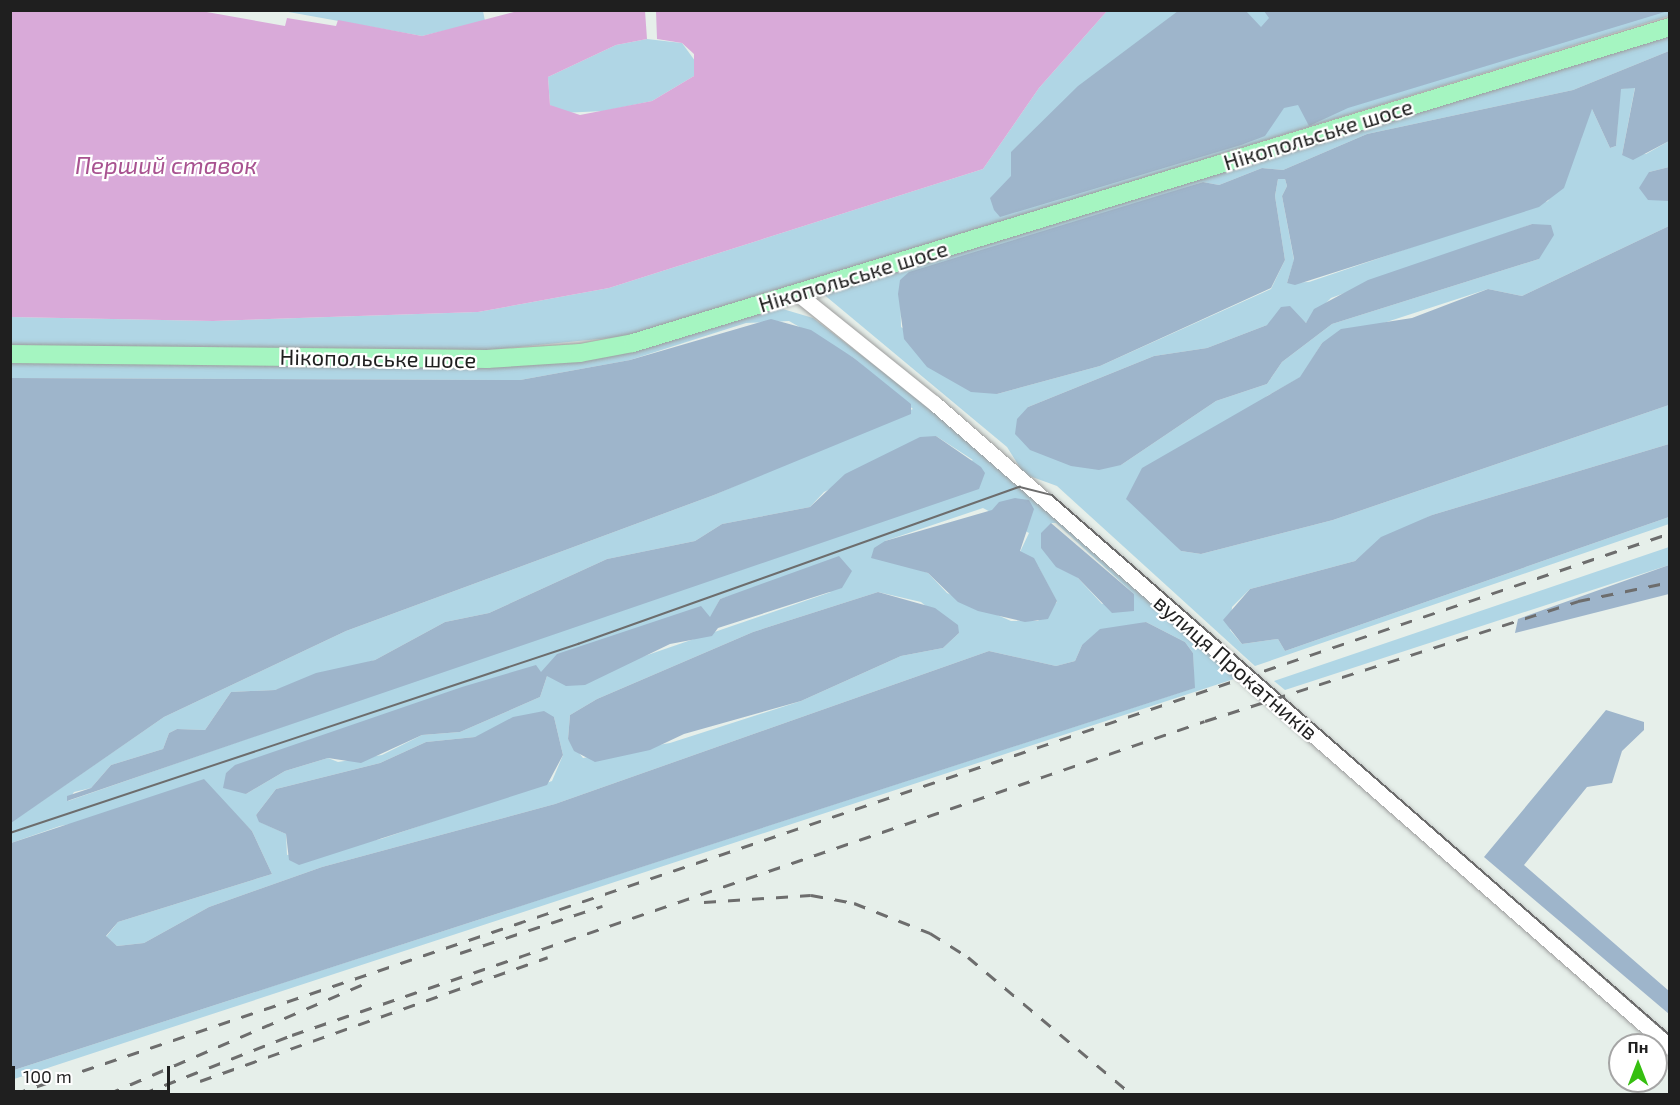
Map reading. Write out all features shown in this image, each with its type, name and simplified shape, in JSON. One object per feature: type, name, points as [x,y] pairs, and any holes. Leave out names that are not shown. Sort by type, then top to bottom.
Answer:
[{"type":"main road","name":"Нікопольське шосе","points":[[10,354],[487,359],[580,353],[797,293],[1670,27]]},
{"type":"street","name":"вулиця Прокатників","points":[[797,293],[934,403],[1670,1047]]},
{"type":"shaded area","points":[[283,11],[483,11],[485,21],[422,36]]},
{"type":"shaded area","points":[[1107,11],[1669,11],[1669,16],[629,336],[487,350],[11,347],[11,317],[213,321],[478,312],[609,288],[983,169],[1039,88]]},
{"type":"shaded area","points":[[1178,11],[1246,11],[1261,27],[1269,18],[1264,11],[1668,11],[1348,108],[1309,126],[1298,105],[1284,108],[1265,136],[1241,145],[1000,217],[994,210],[990,198],[1011,176],[1011,152],[1078,86]]},
{"type":"shaded area","points":[[1669,34],[1669,51],[1573,90],[1367,134],[1283,170],[1262,168],[1219,185],[1203,182],[900,280],[901,327],[997,394],[1100,366],[1271,289],[1285,260],[1275,196],[1278,179],[1285,179],[1287,186],[1282,196],[1294,260],[1287,283],[1309,282],[1548,201],[1581,140],[1585,117],[1592,109],[1610,148],[1616,146],[1620,89],[1635,87],[1622,155],[1646,154],[1669,141],[1669,167],[1649,172],[1669,201],[1669,226],[1522,296],[1488,289],[1322,343],[1301,377],[1267,396],[1162,530],[1181,551],[1201,554],[1333,520],[1669,405],[1669,444],[1432,515],[1375,544],[1355,561],[1250,589],[1232,607],[1230,630],[1242,644],[1278,639],[1285,651],[1669,517],[1669,524],[1255,666],[1057,486],[1024,474],[1007,447],[822,293]],"holes":[[[1532,224],[1539,259],[1332,324],[1282,362],[1267,384],[1216,401],[1121,465],[1028,407],[1154,356],[1207,348],[1267,325],[1300,318],[1306,323],[1331,298]]]},
{"type":"shaded area","points":[[647,39],[682,43],[698,65],[694,76],[652,101],[604,111],[561,113],[550,105],[548,77],[616,45]]},
{"type":"shaded area","points":[[1669,51],[1669,141],[1633,160],[1622,155],[1635,88],[1621,89],[1616,146],[1610,148],[1592,109],[1564,188],[1539,207],[1295,285],[1287,283],[1294,259],[1282,196],[1287,186],[1285,179],[1278,179],[1275,196],[1285,260],[1271,288],[1100,366],[997,394],[971,392],[927,367],[904,339],[898,294],[900,280],[909,272],[1203,182],[1219,185],[1262,168],[1283,170],[1367,134],[1573,90]]},
{"type":"shaded area","points":[[1669,167],[1669,201],[1648,200],[1639,188],[1649,172]]},
{"type":"shaded area","points":[[1532,224],[1551,225],[1554,235],[1539,259],[1332,324],[1282,362],[1267,384],[1216,401],[1121,465],[1099,470],[1071,466],[1030,450],[1015,434],[1017,419],[1028,407],[1154,356],[1207,348],[1267,325],[1281,307],[1290,306],[1306,323],[1314,309],[1368,280]]},
{"type":"shaded area","points":[[1669,226],[1669,405],[1333,520],[1201,554],[1181,551],[1126,499],[1142,468],[1300,377],[1322,343],[1341,329],[1412,318],[1488,289],[1522,296]]},
{"type":"shaded area","points":[[776,307],[813,318],[930,408],[1240,677],[11,1080],[11,1071],[1194,688],[1193,653],[1185,642],[1146,622],[1082,645],[1075,661],[1056,666],[989,651],[555,804],[322,867],[209,907],[144,943],[117,946],[106,937],[118,922],[272,874],[252,831],[218,796],[60,826],[11,843],[10,823],[164,717],[346,631],[714,495],[913,409],[854,358],[789,321],[746,323],[630,360],[520,380],[11,378],[11,363],[487,365]],"holes":[[[936,436],[973,460],[742,567],[68,801],[74,792],[91,788],[111,765],[163,749],[169,733],[177,729],[205,730],[231,692],[275,690],[375,660],[445,622],[489,613],[607,559],[695,541],[722,524],[810,507],[824,492]],[[983,508],[1029,533],[1020,552],[1038,566],[1057,602],[1038,621],[1011,621],[947,593],[928,573],[897,562],[885,541]],[[1051,523],[1056,523],[1134,594],[1102,604],[1078,578]],[[831,592],[627,662],[547,676],[540,697],[460,732],[422,735],[382,755],[338,762],[328,758],[285,771],[246,794],[226,773],[710,619],[720,599],[733,595]],[[878,592],[921,602],[959,633],[943,648],[901,656],[801,701],[670,743],[583,758],[568,739],[570,715],[597,699],[753,632]],[[554,717],[563,755],[552,781],[381,839],[287,855],[286,834],[260,822],[256,815],[276,789],[380,763],[426,742],[475,737]]]},
{"type":"shaded area","points":[[771,319],[811,330],[854,358],[911,404],[911,414],[714,495],[346,631],[164,717],[11,823],[11,378],[520,380],[630,360]]},
{"type":"shaded area","points":[[936,436],[981,467],[985,473],[979,489],[67,801],[67,796],[91,788],[111,765],[163,749],[169,733],[177,729],[205,730],[231,692],[275,690],[316,673],[375,660],[445,622],[489,613],[607,559],[695,541],[722,524],[810,507],[845,474],[920,437]]},
{"type":"shaded area","points":[[1669,444],[1669,517],[1285,651],[1278,639],[1242,644],[1223,620],[1250,589],[1355,561],[1381,537],[1432,515]]},
{"type":"shaded area","points":[[1015,498],[1029,500],[1034,509],[1020,551],[1034,558],[1057,601],[1048,619],[1025,622],[978,611],[958,602],[928,573],[871,558],[874,548],[885,541],[992,510],[999,502]]},
{"type":"shaded area","points":[[1051,523],[1134,594],[1134,611],[1112,613],[1078,578],[1056,567],[1041,548],[1041,533]]},
{"type":"shaded area","points":[[1669,547],[1669,565],[1285,690],[1274,681]]},
{"type":"shaded area","points":[[839,556],[852,571],[842,588],[718,628],[712,636],[670,644],[585,685],[566,686],[547,676],[540,697],[460,732],[422,735],[361,763],[328,758],[285,771],[246,794],[223,788],[226,773],[235,765],[462,687],[536,665],[541,672],[557,654],[701,606],[710,617],[720,599]]},
{"type":"shaded area","points":[[1669,565],[1669,594],[1515,633],[1518,619]]},
{"type":"shaded area","points":[[878,592],[935,608],[958,625],[959,633],[943,648],[901,656],[801,701],[684,734],[650,750],[595,762],[574,751],[568,739],[570,715],[597,699],[753,632]]},
{"type":"shaded area","points":[[1146,622],[1185,642],[1193,653],[1195,688],[11,1071],[11,843],[204,779],[252,831],[272,874],[118,922],[106,936],[117,946],[144,943],[209,907],[322,867],[555,804],[989,651],[1056,666],[1075,661],[1082,645],[1100,629]]},
{"type":"shaded area","points":[[1606,710],[1644,722],[1644,730],[1622,751],[1612,783],[1587,787],[1524,865],[1669,991],[1669,1014],[1484,857]]},
{"type":"shaded area","points":[[544,711],[554,717],[563,755],[547,785],[299,865],[289,860],[286,834],[259,822],[256,815],[276,789],[380,763],[426,742],[475,737],[513,717]]},
{"type":"water","name":"Перший ставок","points":[[11,11],[201,11],[285,26],[287,18],[336,26],[338,20],[422,36],[518,11],[645,11],[647,39],[616,45],[548,77],[550,105],[580,115],[652,101],[694,76],[694,54],[682,43],[657,39],[656,11],[1107,11],[1039,88],[983,169],[609,288],[478,312],[213,321],[11,317]]},
{"type":"tram line","points":[[10,833],[578,644],[1020,487],[1052,495],[1670,1035]]},
{"type":"railway","points":[[14,1094],[1670,533]]},
{"type":"railway","points":[[142,1094],[292,1035],[1205,721],[1578,601],[1670,582]]},
{"type":"railway","points":[[704,902],[811,895],[854,903],[930,933],[968,957],[1131,1094]]},
{"type":"railway","points":[[460,953],[602,906]]},
{"type":"railway","points":[[200,1081],[548,957]]},
{"type":"railway","points":[[108,1094],[364,984]]}]
